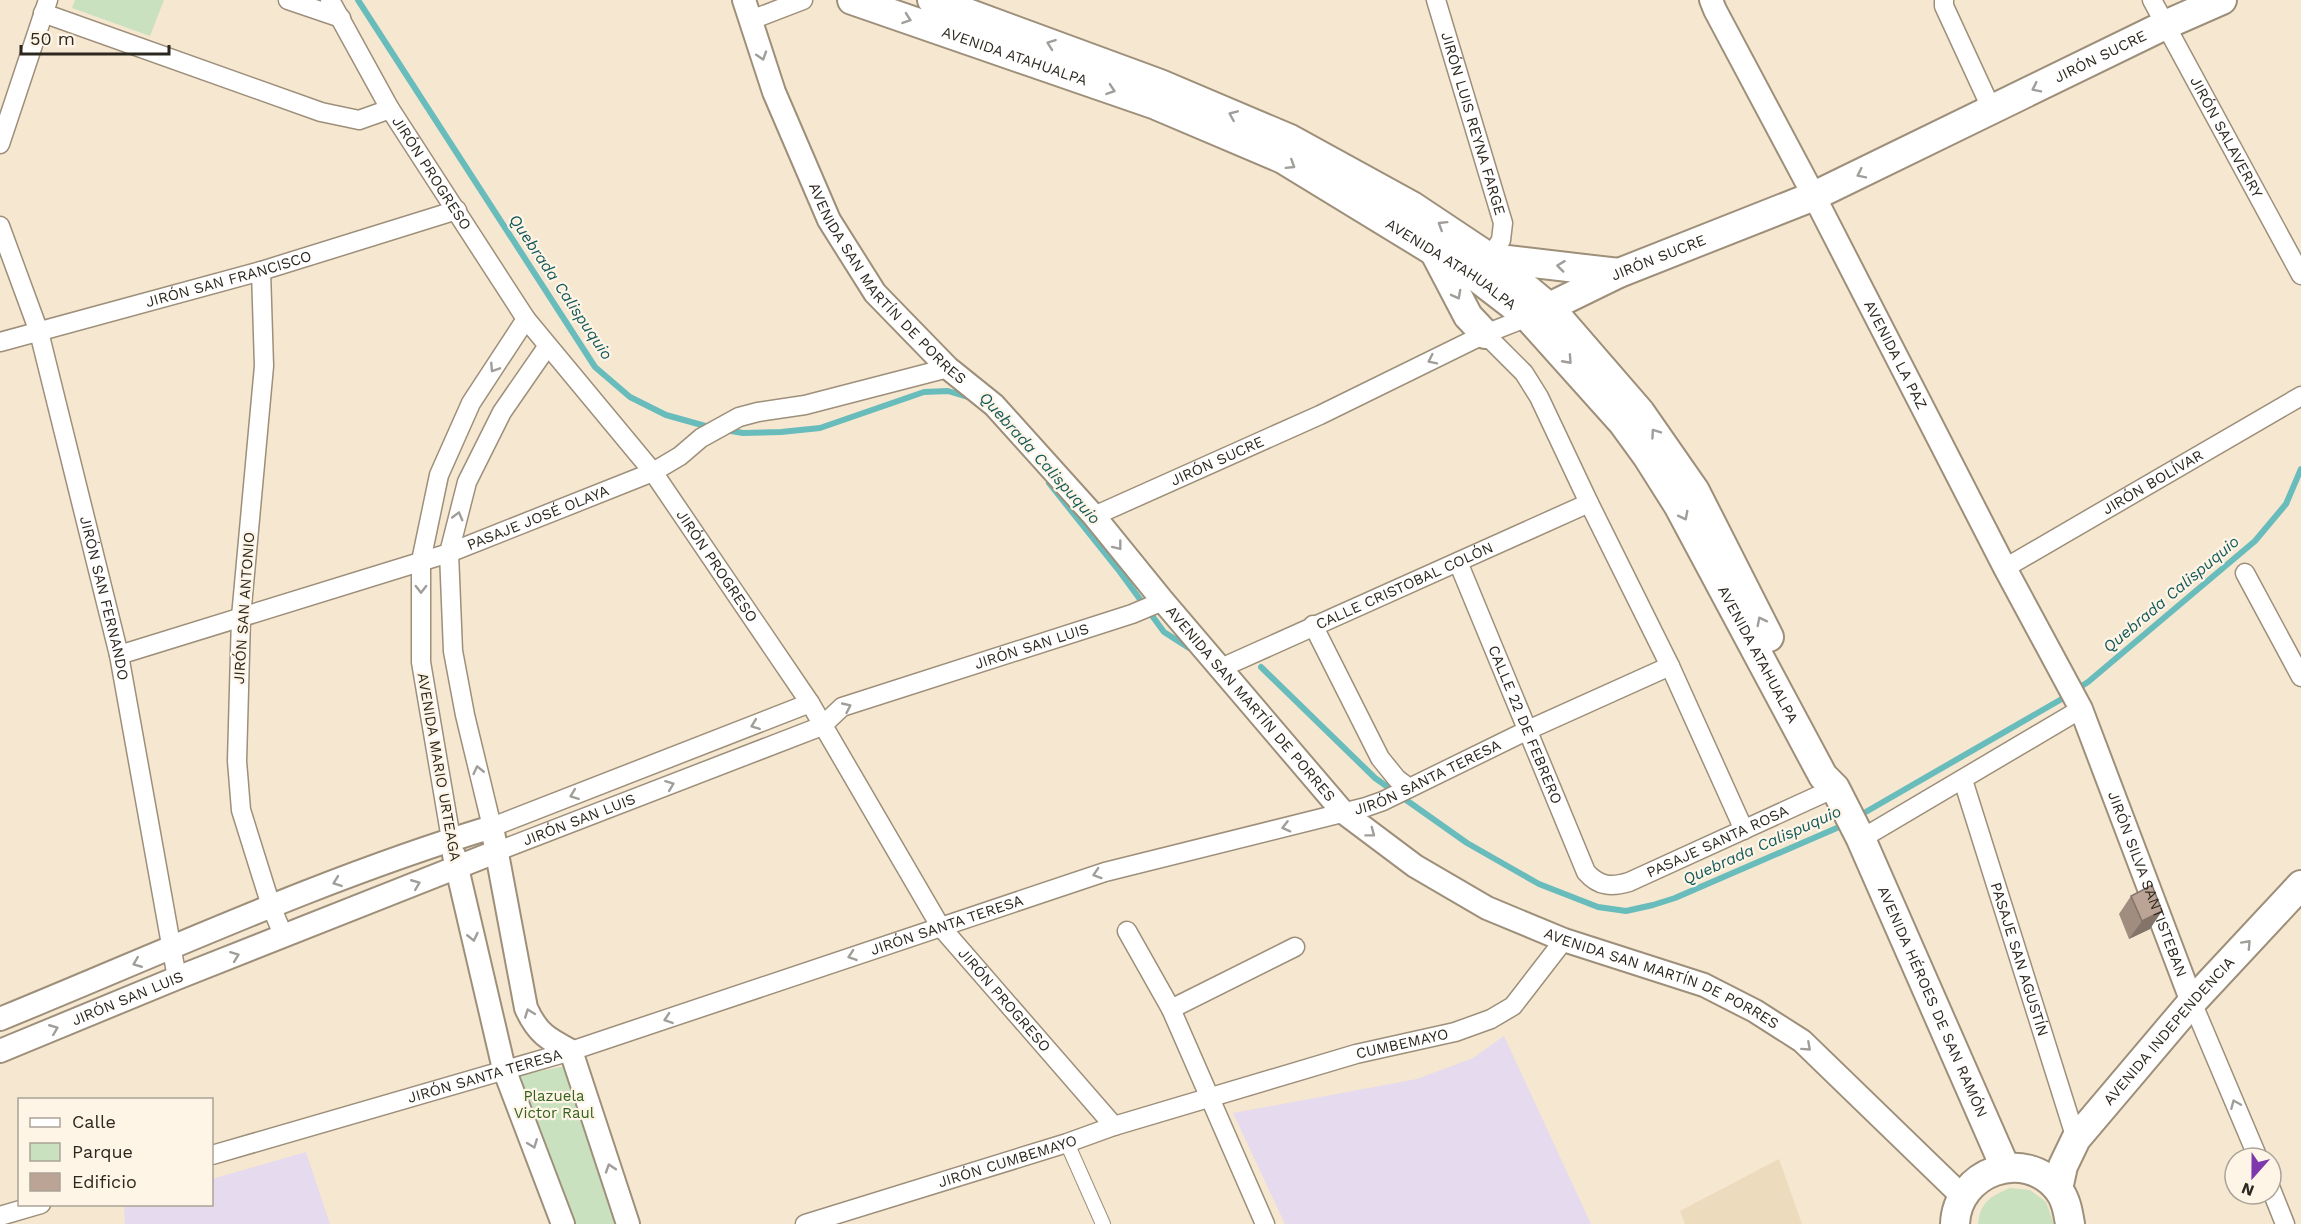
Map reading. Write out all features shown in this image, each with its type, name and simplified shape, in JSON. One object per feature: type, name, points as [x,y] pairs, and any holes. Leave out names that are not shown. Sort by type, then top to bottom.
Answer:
[{"type":"main road","name":"AVENIDA ATAHUALPA","points":[[852,0],[1155,105],[1272,155],[1435,253],[1483,267]]},
{"type":"main road","name":"AVENIDA ATAHUALPA","points":[[932,0],[1160,84],[1290,139],[1412,206],[1539,312],[1647,456],[1678,505],[1823,776],[1850,818]]},
{"type":"main road","name":"JIRÓN SUCRE","points":[[1539,312],[1619,273],[1814,196],[2165,25],[2222,0]]},
{"type":"main road","points":[[1435,253],[1468,316],[1485,334]]},
{"type":"main road","points":[[1483,267],[1619,273]]},
{"type":"main road","name":"AVENIDA HÉROES DE SAN RAMÓN","points":[[1850,818],[2005,1167]]},
{"type":"main road","name":"AVENIDA INDEPENDENCIA","points":[[2058,1189],[2063,1166],[2076,1139],[2192,1002],[2301,885]]},
{"type":"main road","points":[[1955,1224],[1957,1208],[1962,1196],[1972,1183],[1985,1174],[2005,1167],[2032,1171],[2046,1178],[2058,1189],[2068,1207],[2070,1224]]},
{"type":"street","points":[[288,0],[341,18]]},
{"type":"street","name":"JIRÓN PROGRESO","points":[[330,0],[390,109],[526,319],[653,472],[810,704],[940,926],[1114,1126]]},
{"type":"street","points":[[748,10],[803,0]]},
{"type":"street","name":"JIRÓN LUIS REYNA FARGE","points":[[1436,0],[1503,223],[1501,240],[1483,267]]},
{"type":"street","name":"AVENIDA LA PAZ","points":[[1711,0],[2005,568],[2080,707]]},
{"type":"street","points":[[1944,0],[1944,6],[1992,110]]},
{"type":"street","name":"JIRÓN SALAVERRY","points":[[2152,0],[2301,275]]},
{"type":"street","points":[[0,144],[46,6],[321,112],[359,120],[390,109]]},
{"type":"street","name":"AVENIDA SAN MARTÍN DE PORRES","points":[[748,10],[774,92],[830,220],[875,293],[948,368],[994,405],[1094,516],[1159,603],[1221,668],[1343,812],[1415,866],[1487,908],[1564,940],[1704,986],[1755,1011],[1802,1041],[1962,1196]]},
{"type":"street","name":"JIRÓN SAN FRANCISCO","points":[[0,342],[261,271],[457,210]]},
{"type":"street","name":"JIRÓN SAN FERNANDO","points":[[0,226],[39,332],[119,655],[177,978]]},
{"type":"street","name":"JIRÓN SAN ANTONIO","points":[[261,271],[264,366],[241,616],[237,761],[241,810],[270,906],[284,937]]},
{"type":"street","name":"JIRÓN SUCRE","points":[[1094,516],[1320,415],[1485,334],[1539,312]]},
{"type":"street","name":"AVENIDA MARIO URTEAGA","points":[[526,319],[471,403],[439,475],[421,561],[421,662],[456,868],[504,1069],[563,1224]]},
{"type":"street","points":[[1485,334],[1524,373],[1539,397],[1588,503],[1670,666],[1744,830]]},
{"type":"street","points":[[547,347],[502,412],[467,482],[449,553],[453,651],[465,715],[498,851],[526,1008],[533,1023],[542,1034],[571,1052],[628,1224]]},
{"type":"street","name":"PASAJE JOSÉ OLAYA","points":[[119,655],[449,553],[653,472],[680,456],[701,438],[729,422],[758,412],[805,405],[948,368]]},
{"type":"street","name":"JIRÓN BOLÍVAR","points":[[2005,568],[2301,396]]},
{"type":"street","name":"CALLE CRISTOBAL COLÓN","points":[[1221,668],[1588,503]]},
{"type":"street","name":"CALLE 22 DE FEBRERO","points":[[1458,562],[1586,872],[1597,882]]},
{"type":"street","points":[[2245,573],[2301,677]]},
{"type":"street","name":"JIRÓN SAN LUIS","points":[[0,1051],[498,851],[822,726],[842,708],[1132,614],[1159,603]]},
{"type":"street","points":[[1313,626],[1380,758],[1397,779],[1408,788]]},
{"type":"street","name":"JIRÓN SANTA TERESA","points":[[213,1155],[504,1069],[571,1052],[1105,872],[1383,801],[1528,730],[1670,666]]},
{"type":"street","name":"JIRÓN SAN LUIS","points":[[0,1019],[172,949],[270,906],[451,839],[492,827],[810,704]]},
{"type":"street","name":"PASAJE SANTA ROSA","points":[[1597,882],[1615,886],[1629,882],[1744,830],[1850,818],[1964,780],[2080,707]]},
{"type":"street","name":"JIRÓN SILVA SANTISTEBAN","points":[[2080,707],[2192,1002],[2253,1146]]},
{"type":"street","name":"PASAJE SAN AGUSTÍN","points":[[1964,780],[2076,1139]]},
{"type":"street","points":[[1127,931],[1171,1009],[1266,1224]]},
{"type":"street","name":"CUMBEMAYO","points":[[1209,1097],[1356,1054],[1455,1032],[1491,1020],[1513,1006],[1564,940]]},
{"type":"street","points":[[1171,1009],[1294,947]]},
{"type":"street","name":"JIRÓN CUMBEMAYO","points":[[805,1224],[1209,1097]]},
{"type":"street","points":[[1067,1143],[1103,1224]]},
{"type":"street","points":[[0,1216],[34,1206]]},
{"type":"street","points":[[2278,1206],[2286,1224]]},
{"type":"shaded area","points":[[1504,1036],[1591,1224],[1285,1224],[1233,1113],[1417,1079],[1473,1058]]},
{"type":"shaded area","points":[[306,1152],[330,1224],[125,1224],[124,1206],[213,1206],[213,1179]]},
{"type":"shaded area","points":[[1779,1159],[1802,1224],[1685,1224],[1680,1211]]},
{"type":"green space","points":[[75,0],[164,0],[150,36],[72,8]]},
{"type":"green space","name":"Plazuela Victor Raul","points":[[576,1064],[621,1224],[559,1224],[510,1077]]},
{"type":"green space","points":[[2010,1188],[2030,1190],[2046,1202],[2054,1224],[1978,1224],[1984,1205],[1997,1194]]},
{"type":"building","points":[[2152,885],[2162,911],[2142,921],[2131,896]]},
{"type":"waterway","name":"Quebrada Calispuquio","points":[[358,0],[595,367],[630,397],[666,415],[709,427]]},
{"type":"waterway","name":"Quebrada Calispuquio","points":[[725,430],[743,433],[820,428],[924,392],[948,391],[971,398]]},
{"type":"waterway","name":"Quebrada Calispuquio","points":[[1857,817],[2088,682],[2255,541],[2286,504],[2301,469]]},
{"type":"waterway","name":"Quebrada Calispuquio","points":[[1049,483],[1120,572],[1164,632],[1189,648]]},
{"type":"waterway","name":"Quebrada Calispuquio","points":[[1261,667],[1375,778],[1467,843],[1539,884],[1598,907],[1626,911],[1675,898],[1846,824]]}]
